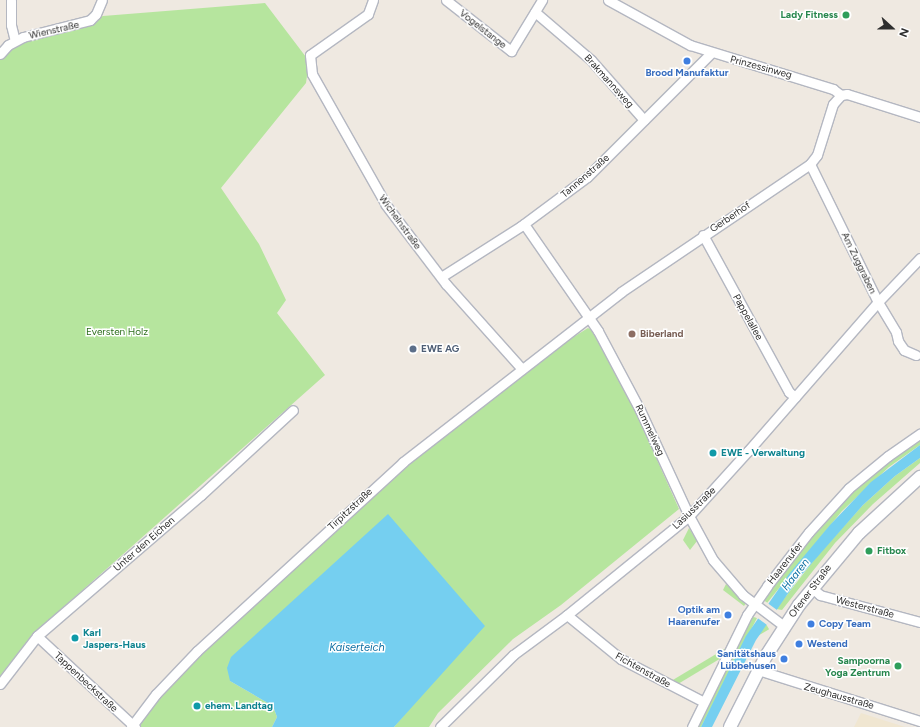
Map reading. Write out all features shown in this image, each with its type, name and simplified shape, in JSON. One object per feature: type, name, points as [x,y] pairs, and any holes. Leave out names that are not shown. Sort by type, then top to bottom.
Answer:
[{"type":"main road","name":"Ofener Straße","points":[[730,727],[758,670],[784,626],[812,588],[859,533],[920,477]]},
{"type":"street","points":[[11,0],[11,25],[15,41]]},
{"type":"street","name":"Wienstraße","points":[[0,54],[15,41],[90,20],[96,14],[102,0]]},
{"type":"street","name":"Wichelnstraße","points":[[373,0],[368,14],[310,55],[312,74],[385,203],[441,277],[522,369]]},
{"type":"street","name":"Vogelstange","points":[[446,0],[511,51],[542,0]]},
{"type":"street","name":"Prinzessinweg","points":[[608,0],[670,36],[711,53],[793,75],[833,89],[841,95],[847,94],[920,117]]},
{"type":"street","name":"Brakmannsweg","points":[[535,12],[591,60],[644,120]]},
{"type":"street","name":"Tannenstraße","points":[[441,277],[524,224],[587,177],[711,53]]},
{"type":"street","name":"Gerberhof","points":[[590,317],[703,235],[810,164],[817,155],[833,104],[841,95]]},
{"type":"street","name":"Am Zuggraben","points":[[810,164],[878,302],[904,350],[916,355]]},
{"type":"street","name":"Rummelweg","points":[[524,224],[590,317],[640,410],[689,516],[706,549],[722,574],[758,607],[784,626]]},
{"type":"street","name":"Pappelallee","points":[[703,235],[789,392],[795,397]]},
{"type":"street","name":"Lasiusstraße","points":[[444,726],[513,655],[567,615],[689,516],[878,302],[920,258]]},
{"type":"street","name":"Tirpitzstraße","points":[[133,726],[156,694],[197,651],[384,478],[590,317]]},
{"type":"street","name":"Unter den Eichen","points":[[0,684],[37,636],[201,495],[293,410]]},
{"type":"street","name":"Haarenufer","points":[[692,727],[704,702],[758,607],[809,532],[841,497],[883,460],[920,434]]},
{"type":"street","name":"Westerstraße","points":[[812,588],[820,595],[920,622]]},
{"type":"street","name":"Fichtenstraße","points":[[567,615],[621,659],[704,702]]},
{"type":"street","name":"Tappenbeckstraße","points":[[37,636],[133,726]]},
{"type":"street","name":"Zeughausstraße","points":[[758,670],[767,675],[920,721]]},
{"type":"shaded area","points":[[861,713],[905,727],[854,727]]},
{"type":"green space","name":"Eversten Holz","points":[[265,3],[309,61],[306,83],[221,188],[259,244],[286,300],[277,313],[325,375],[32,635],[0,676],[0,54],[8,45],[103,16]]},
{"type":"green space","points":[[588,328],[593,331],[634,408],[679,509],[561,605],[513,639],[438,713],[429,727],[394,727],[417,700],[230,681],[273,706],[277,717],[272,727],[135,727],[156,694],[384,478],[522,369]]},
{"type":"green space","points":[[920,436],[920,445],[889,467],[842,511],[767,603],[763,595],[824,520],[866,477]]},
{"type":"green space","points":[[920,458],[920,463],[873,504],[835,543],[782,610],[776,609],[818,555],[863,505],[895,476]]},
{"type":"green space","points":[[689,528],[697,541],[690,550],[683,540]]},
{"type":"green space","points":[[726,584],[746,603],[744,606],[723,590]]},
{"type":"green space","points":[[750,616],[757,618],[701,727],[695,727]]},
{"type":"green space","points":[[766,624],[769,629],[670,689],[667,684]]},
{"type":"water","name":"Haaren","points":[[920,445],[920,458],[895,476],[863,505],[798,579],[756,640],[712,727],[701,727],[746,636],[789,574],[830,525],[871,482]]},
{"type":"water","name":"Kaiserteich","points":[[388,514],[485,626],[394,727],[272,727],[277,717],[273,706],[230,681],[227,668],[231,657]]},
{"type":"pier","points":[[766,602],[777,610],[767,625],[755,617]]},
{"type":"place","name":"Lady Fitness","points":[[846,15]]},
{"type":"place","name":"Brood Manufaktur","points":[[687,61]]},
{"type":"place","name":"Biberland","points":[[632,334]]},
{"type":"place","name":"EWE AG","points":[[413,349]]},
{"type":"place","name":"EWE - Verwaltung","points":[[713,453]]},
{"type":"place","name":"Fitbox","points":[[869,551]]},
{"type":"place","name":"Optik am Haarenufer","points":[[728,615]]},
{"type":"place","name":"Copy Team","points":[[811,624]]},
{"type":"place","name":"Karl Jaspers-Haus","points":[[75,638]]},
{"type":"place","name":"Westend","points":[[799,644]]},
{"type":"place","name":"Sanitätshaus Lübbehusen","points":[[784,659]]},
{"type":"place","name":"Sampoorna Yoga Zentrum","points":[[898,666]]},
{"type":"place","name":"ehem. Landtag","points":[[197,706]]}]
